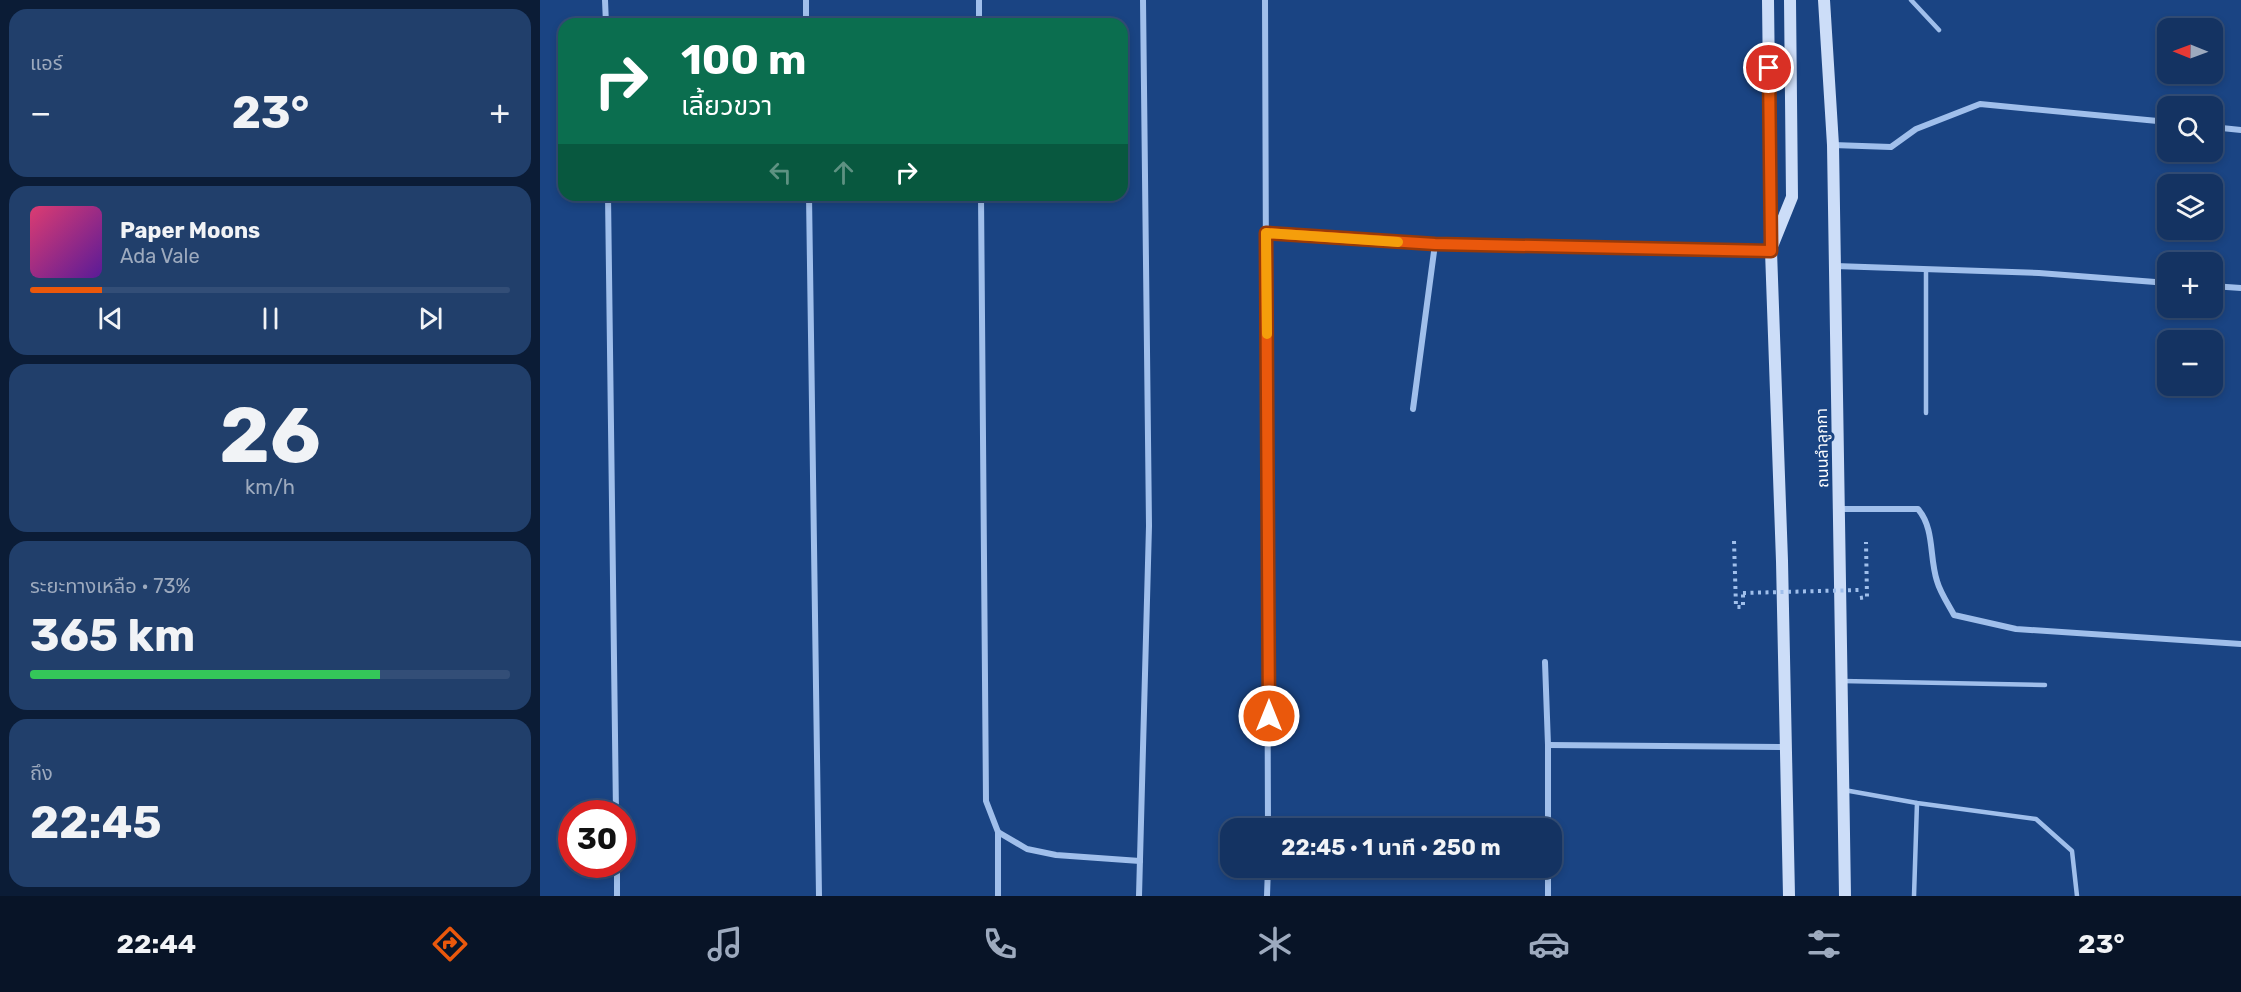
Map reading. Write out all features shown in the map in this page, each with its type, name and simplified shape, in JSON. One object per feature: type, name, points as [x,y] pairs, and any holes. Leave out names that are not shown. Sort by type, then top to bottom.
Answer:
[{"type":"main road","points":[[1768,0],[1771,251],[1782,561],[1789,896]]},
{"type":"main road","points":[[1771,251],[1792,197],[1790,0]]},
{"type":"main road","name":"ถนนลำลูกกา","points":[[1824,0],[1833,145],[1845,896]]},
{"type":"street","points":[[605,0],[606,18]]},
{"type":"street","points":[[806,0],[807,18]]},
{"type":"street","points":[[979,0],[979,18]]},
{"type":"street","points":[[1139,896],[1149,526],[1143,0]]},
{"type":"street","points":[[1265,0],[1268,818]]},
{"type":"street","points":[[1833,145],[1891,147],[1917,129],[1980,104],[2157,121]]},
{"type":"street","points":[[2223,128],[2241,130]]},
{"type":"street","points":[[608,201],[616,800]]},
{"type":"street","points":[[809,201],[819,896]]},
{"type":"street","points":[[981,201],[986,801],[998,832],[998,896]]},
{"type":"street","points":[[1266,233],[1435,244],[1771,251]]},
{"type":"street","points":[[1413,409],[1435,244]]},
{"type":"street","points":[[1835,266],[2039,273],[2157,282]]},
{"type":"street","points":[[2223,287],[2241,288]]},
{"type":"street","points":[[1839,509],[1918,509],[1923,515],[1931,540],[1937,581],[1954,615],[2016,629],[2241,644]]},
{"type":"street","points":[[1545,662],[1548,818]]},
{"type":"street","points":[[1548,745],[1786,747]]},
{"type":"street","points":[[998,832],[1027,849],[1056,855],[1140,861]]},
{"type":"street","points":[[617,878],[618,896]]},
{"type":"street","points":[[1267,896],[1268,878]]},
{"type":"street","points":[[1548,878],[1548,896]]},
{"type":"lane","points":[[1911,0],[1939,30]]},
{"type":"lane","points":[[1926,270],[1926,413]]},
{"type":"lane","points":[[1842,681],[2045,685]]},
{"type":"lane","points":[[1844,790],[1917,803],[2036,819],[2072,851],[2077,896]]},
{"type":"lane","points":[[1914,896],[1917,803]]},
{"type":"path","points":[[1734,541],[1736,607],[1743,607],[1743,593],[1859,590]]},
{"type":"path","points":[[1866,543],[1867,597]]},
{"type":"slow traffic","points":[[1267,334],[1266,233],[1398,242]]},
{"type":"route","points":[[1269,716],[1266,233],[1435,244],[1771,251],[1769,68]]}]
